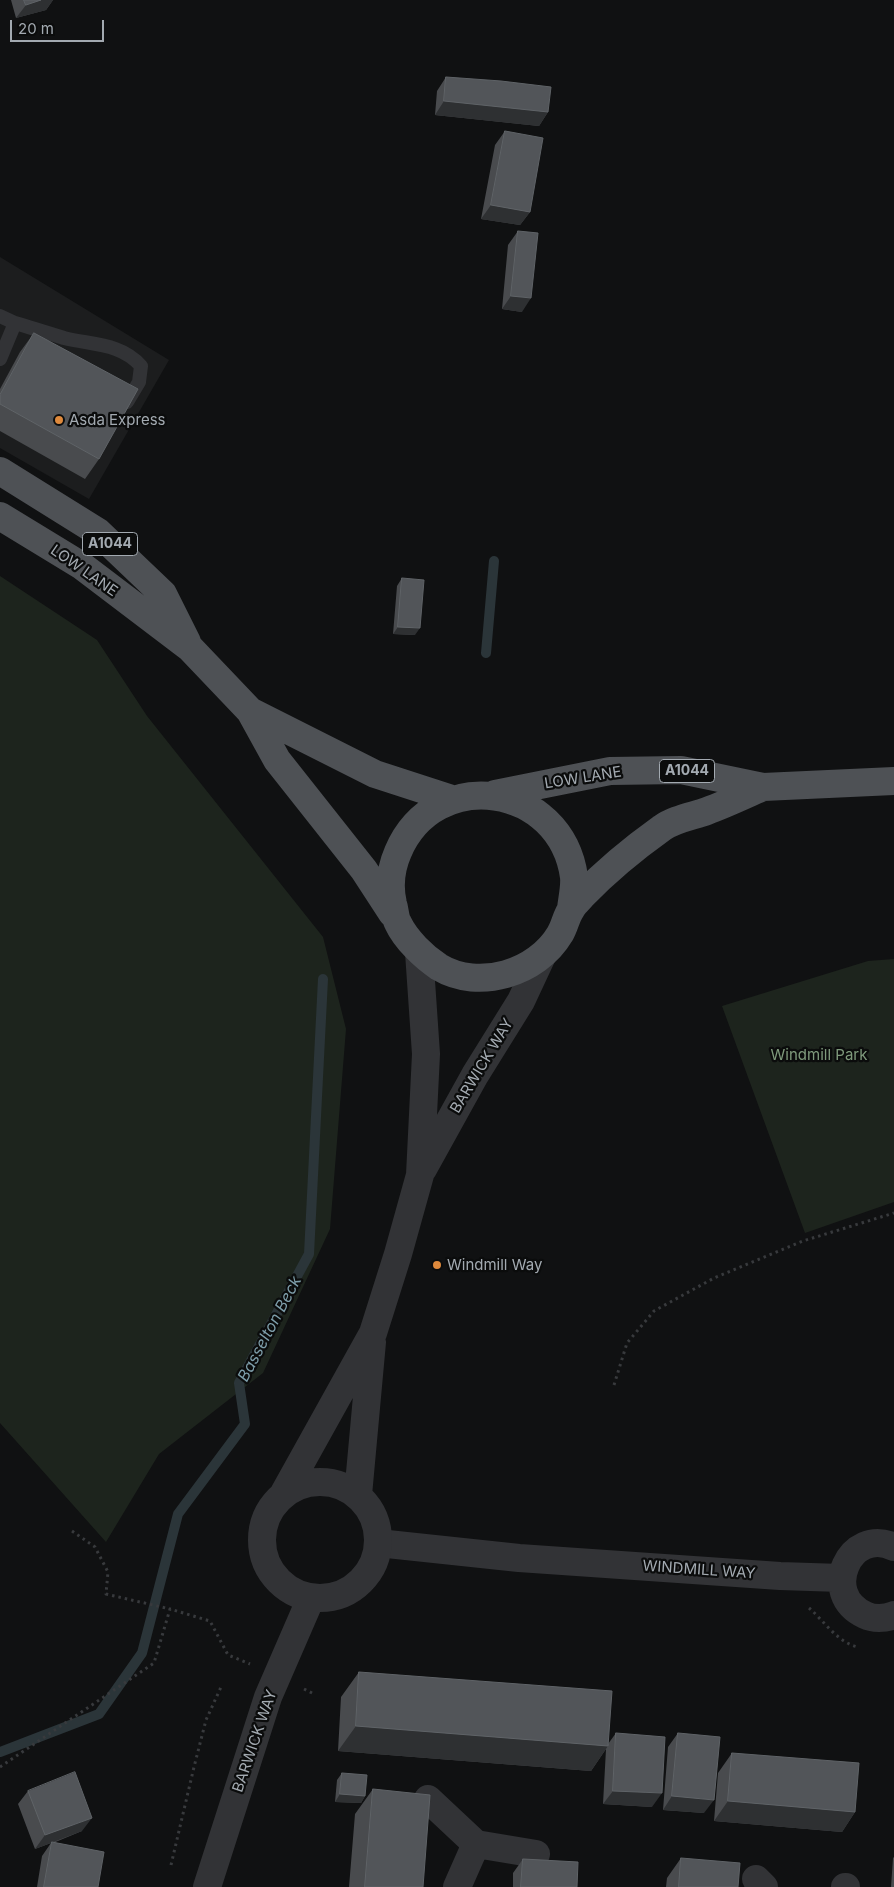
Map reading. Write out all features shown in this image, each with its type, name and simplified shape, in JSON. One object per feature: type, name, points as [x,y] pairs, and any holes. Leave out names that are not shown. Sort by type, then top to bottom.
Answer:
[{"type":"main road","name":"LOW LANE","points":[[0,471],[98,532],[164,594],[190,648]]},
{"type":"main road","name":"LOW LANE","points":[[0,516],[82,566],[190,648],[250,711],[277,760],[364,870],[419,952],[441,968],[466,976],[494,977],[519,970],[542,956],[560,934],[571,909],[596,882],[664,826],[721,806],[763,787]]},
{"type":"main road","name":"LOW LANE","points":[[250,711],[375,774],[452,799]]},
{"type":"main road","name":"LOW LANE","points":[[492,795],[610,771],[681,770],[763,787],[894,781]]},
{"type":"main road","points":[[398,923],[391,894],[393,864],[405,836],[426,814],[452,799],[492,795],[522,803],[547,822],[566,847],[574,878],[571,909]]},
{"type":"street","name":"BARWICK WAY","points":[[284,1493],[373,1333],[398,1254],[420,1174],[426,1054],[419,952]]},
{"type":"street","name":"BARWICK WAY","points":[[420,1174],[475,1075],[521,1001],[542,956]]},
{"type":"street","name":"BARWICK WAY","points":[[358,1495],[373,1333]]},
{"type":"street","points":[[308,1482],[334,1483],[358,1495],[370,1509],[377,1526],[378,1544],[372,1567],[356,1586],[335,1597],[311,1598],[290,1590],[273,1575],[262,1554],[261,1532],[269,1510],[284,1493],[308,1482]]},
{"type":"street","points":[[894,1547],[885,1543],[864,1545],[847,1559],[841,1578],[844,1597],[856,1611],[873,1618],[894,1615]]},
{"type":"street","name":"WINDMILL WAY","points":[[378,1544],[519,1558],[841,1578]]},
{"type":"street","name":"BARWICK WAY","points":[[207,1887],[268,1697],[311,1598]]},
{"type":"street","points":[[428,1799],[476,1844],[536,1854]]},
{"type":"street","points":[[457,1887],[476,1844]]},
{"type":"lane","points":[[0,316],[66,338],[111,346],[134,358],[140,366],[139,382],[127,402]]},
{"type":"lane","points":[[0,359],[15,322]]},
{"type":"path","points":[[614,1385],[627,1343],[654,1311],[714,1278],[804,1241],[894,1212]]},
{"type":"path","points":[[72,1531],[95,1547],[108,1572],[106,1594],[170,1609],[210,1621],[228,1655],[278,1676],[314,1694]]},
{"type":"path","points":[[0,1766],[154,1663],[170,1609]]},
{"type":"path","points":[[171,1865],[206,1720],[221,1687]]},
{"type":"shaded area","points":[[0,257],[169,360],[89,499],[0,448]]},
{"type":"green space","points":[[0,576],[97,640],[147,716],[323,937],[346,1029],[330,1229],[263,1373],[159,1454],[106,1542],[0,1423]]},
{"type":"green space","name":"Windmill Park","points":[[894,959],[894,1202],[805,1233],[722,1006],[868,961]]},
{"type":"building","points":[[24,0],[41,0],[26,5]]},
{"type":"building","points":[[446,77],[551,87],[548,112],[444,101]]},
{"type":"building","points":[[505,131],[543,138],[530,212],[491,205]]},
{"type":"building","points":[[518,231],[538,233],[531,298],[511,296]]},
{"type":"building","name":"Asda Express","points":[[34,333],[138,389],[99,459],[0,404],[0,395]]},
{"type":"building","points":[[402,578],[424,580],[420,628],[398,627]]},
{"type":"building","points":[[359,1672],[612,1691],[608,1746],[356,1726]]},
{"type":"building","points":[[616,1733],[665,1737],[662,1793],[613,1791]]},
{"type":"building","points":[[678,1733],[720,1737],[714,1800],[672,1796]]},
{"type":"building","points":[[732,1753],[859,1763],[855,1812],[728,1801]]},
{"type":"building","points":[[75,1772],[92,1818],[45,1835],[28,1791]]},
{"type":"building","points":[[342,1773],[367,1775],[365,1796],[340,1794]]},
{"type":"building","points":[[373,1789],[430,1795],[423,1887],[365,1887]]},
{"type":"building","points":[[52,1842],[104,1852],[98,1887],[44,1887]]},
{"type":"building","points":[[681,1858],[740,1863],[738,1887],[679,1887]]},
{"type":"building","points":[[523,1859],[578,1862],[577,1887],[521,1887]]},
{"type":"waterway","name":"Basselton Beck","points":[[486,653],[494,561]]},
{"type":"waterway","name":"Basselton Beck","points":[[0,1752],[99,1714],[142,1653],[178,1514],[245,1424],[239,1383],[309,1254],[323,979]]},
{"type":"place","name":"Asda Express","points":[[59,420]]},
{"type":"place","name":"Windmill Way","points":[[437,1265]]}]
